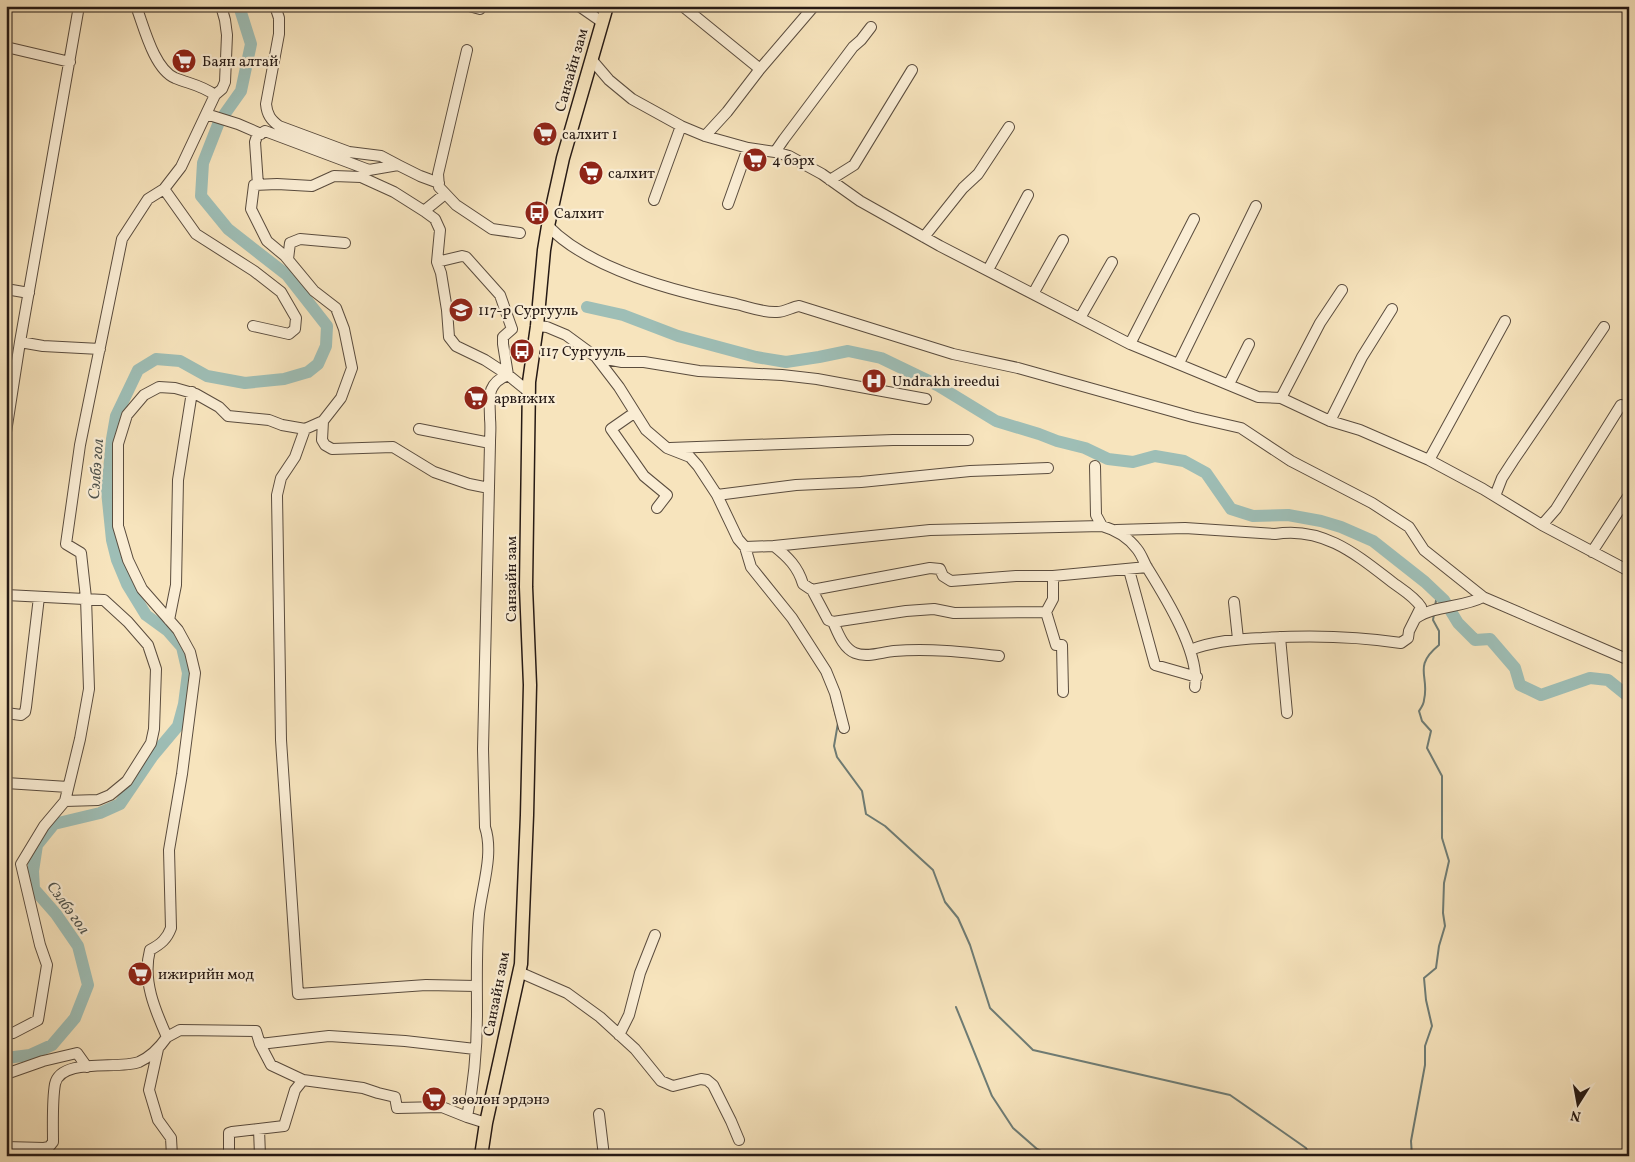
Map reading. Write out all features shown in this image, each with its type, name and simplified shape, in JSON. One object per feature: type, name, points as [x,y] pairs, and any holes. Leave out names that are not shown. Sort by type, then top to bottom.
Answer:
[{"type":"main road","name":"Санзайн зам","points":[[482,1155],[486,1123],[521,964],[530,685],[526,587],[529,392],[544,250],[563,158],[607,6]]},
{"type":"street","points":[[6,432],[78,6]]},
{"type":"street","points":[[136,6],[155,54],[165,72],[174,77],[200,85],[215,95]]},
{"type":"street","points":[[6,1034],[13,1033],[38,1020],[47,965],[40,945],[21,864],[44,826],[65,801],[80,739],[89,689],[86,598],[81,552],[66,544],[80,446],[122,239],[148,199],[164,189],[181,168],[215,95],[222,89],[225,82],[226,35],[225,20],[221,6]]},
{"type":"street","points":[[274,6],[280,23],[266,104],[271,120],[279,126],[349,152],[381,156],[438,183]]},
{"type":"street","points":[[469,6],[480,9],[480,6]]},
{"type":"street","points":[[579,6],[602,22]]},
{"type":"street","points":[[705,136],[814,6]]},
{"type":"street","points":[[685,8],[760,69]]},
{"type":"street","points":[[775,152],[853,47],[871,27]]},
{"type":"street","points":[[6,47],[70,62]]},
{"type":"street","points":[[467,50],[438,174],[439,187],[456,206],[492,229],[520,233]]},
{"type":"street","points":[[591,59],[609,80],[632,99],[681,126],[705,136],[748,148],[775,152],[798,161],[822,174],[860,201],[1130,344],[1258,397],[1281,398],[1330,422],[1360,430],[1429,460],[1494,496],[1542,526],[1629,571]]},
{"type":"street","points":[[830,180],[854,166],[912,70]]},
{"type":"street","points":[[206,114],[238,124],[261,134]]},
{"type":"street","points":[[654,200],[681,126]]},
{"type":"street","points":[[924,236],[963,188],[978,174],[1009,127]]},
{"type":"street","points":[[258,185],[255,142],[257,136],[265,131],[369,170],[398,165]]},
{"type":"street","points":[[728,204],[748,148]]},
{"type":"street","points":[[167,1037],[151,998],[147,960],[150,950],[161,944],[168,936],[171,928],[169,850],[182,774],[195,673],[190,652],[178,630],[142,589],[128,560],[118,526],[118,444],[127,415],[144,395],[159,387],[192,392],[219,407],[228,416],[269,420],[282,425],[305,429],[323,421],[341,398],[352,368],[344,329],[336,308],[314,291],[288,260],[267,241],[251,209],[254,185],[312,186],[334,176],[361,177],[394,192],[435,219],[440,230],[437,262],[447,310],[449,337],[456,346],[485,360],[529,392]]},
{"type":"street","points":[[164,189],[196,234],[254,271],[281,292],[296,318],[295,329],[288,334],[254,326]]},
{"type":"street","points":[[424,211],[445,194]]},
{"type":"street","points":[[988,270],[1028,196]]},
{"type":"street","points":[[1179,363],[1256,206]]},
{"type":"street","points":[[1130,344],[1194,219]]},
{"type":"street","points":[[548,226],[571,246],[623,273],[669,288],[776,312],[799,306],[952,354],[1018,368],[1193,417],[1241,428],[1290,461],[1372,503],[1409,527],[1424,550],[1483,597],[1629,660]]},
{"type":"street","points":[[288,260],[290,243],[300,239],[345,243]]},
{"type":"street","points":[[1033,294],[1063,240]]},
{"type":"street","points":[[437,262],[462,256],[466,257],[500,295],[512,329],[503,337],[502,344],[508,375]]},
{"type":"street","points":[[1080,318],[1112,262]]},
{"type":"street","points":[[6,289],[29,293]]},
{"type":"street","points":[[1281,398],[1320,323],[1342,290]]},
{"type":"street","points":[[1330,422],[1362,357],[1392,309]]},
{"type":"street","points":[[1429,460],[1506,321]]},
{"type":"street","points":[[537,326],[547,327],[566,335],[596,358],[619,387],[646,430],[667,448],[690,458],[698,466],[717,495],[738,539],[744,547],[751,567],[792,618],[826,671],[835,693],[844,728]]},
{"type":"street","points":[[1494,496],[1502,478],[1604,326]]},
{"type":"street","points":[[20,342],[43,346],[100,349]]},
{"type":"street","points":[[1229,384],[1249,344]]},
{"type":"street","points":[[596,358],[622,362],[644,362],[698,371],[782,375],[817,379],[926,399]]},
{"type":"street","points":[[468,1116],[473,1078],[477,1014],[476,986],[479,912],[486,883],[488,837],[485,827],[483,749],[490,443],[488,397],[494,384],[500,378],[508,375]]},
{"type":"street","points":[[169,620],[176,585],[178,480],[192,392]]},
{"type":"street","points":[[1542,526],[1556,508],[1621,405]]},
{"type":"street","points":[[634,412],[611,429],[644,476],[667,495],[657,508]]},
{"type":"street","points":[[323,421],[322,440],[324,445],[332,449],[393,448],[434,472],[469,484],[489,488]]},
{"type":"street","points":[[305,429],[295,456],[280,478],[276,495],[281,740],[298,994],[426,985],[476,986]]},
{"type":"street","points":[[419,429],[490,443]]},
{"type":"street","points":[[667,448],[853,441],[968,440]]},
{"type":"street","points":[[1095,466],[1096,515],[1102,526]]},
{"type":"street","points":[[717,495],[796,485],[1048,468]]},
{"type":"street","points":[[1592,552],[1629,495]]},
{"type":"street","points":[[744,547],[774,546],[930,530],[1102,526],[1116,530],[1185,528],[1275,534],[1285,532],[1320,536],[1353,552],[1421,607],[1409,630],[1408,638],[1401,643],[1328,635],[1280,636],[1238,639],[1190,650]]},
{"type":"street","points":[[1116,530],[1137,549],[1165,596],[1190,650],[1196,682],[1155,665],[1129,570]]},
{"type":"street","points":[[774,546],[791,560],[801,576],[803,584],[812,590],[828,620],[833,622],[934,609],[954,613],[1046,612]]},
{"type":"street","points":[[812,590],[936,568],[940,569],[943,576],[951,581],[1016,576],[1053,576],[1147,567]]},
{"type":"street","points":[[1053,576],[1053,599],[1046,612],[1056,645],[1062,645],[1063,692]]},
{"type":"street","points":[[6,594],[104,600],[128,622],[148,645],[156,669],[154,730],[151,743],[127,782],[110,795],[98,800],[65,801]]},
{"type":"street","points":[[6,713],[21,715],[25,712],[39,597]]},
{"type":"street","points":[[1416,618],[1424,612],[1448,608],[1483,597]]},
{"type":"street","points":[[1234,602],[1238,639]]},
{"type":"street","points":[[833,622],[841,639],[853,652],[858,654],[950,650],[998,656]]},
{"type":"street","points":[[1280,636],[1287,713]]},
{"type":"street","points":[[6,782],[68,787]]},
{"type":"street","points":[[619,1035],[629,1015],[640,973],[655,934]]},
{"type":"street","points":[[519,972],[567,993],[600,1017],[635,1049],[661,1081],[673,1086],[701,1079],[707,1080],[713,1085],[739,1140]]},
{"type":"street","points":[[6,1147],[44,1148],[52,1142],[55,1083],[60,1074],[67,1070],[86,1067],[118,1066],[139,1062],[158,1049],[167,1037],[180,1030],[256,1032],[271,1065],[303,1080],[363,1088],[396,1097],[397,1108],[442,1107],[486,1123]]},
{"type":"street","points":[[260,1044],[328,1036],[405,1041],[475,1049]]},
{"type":"street","points":[[158,1049],[149,1090],[158,1120],[171,1138],[172,1156]]},
{"type":"street","points":[[6,1074],[77,1053],[86,1067]]},
{"type":"street","points":[[229,1156],[229,1134],[232,1132],[284,1126],[295,1090],[303,1080]]},
{"type":"street","points":[[599,1114],[604,1156]]},
{"type":"street","points":[[259,1129],[260,1156]]},
{"type":"waterway","name":"Сэлбэ гол","points":[[6,1058],[30,1055],[52,1045],[75,1018],[88,985],[78,946],[56,914],[34,889],[33,871],[37,845],[54,824],[100,813],[120,804],[152,757],[178,726],[184,704],[188,673],[182,647],[168,631],[146,615],[127,584],[117,560],[112,540],[107,491],[116,416],[138,370],[156,359],[180,361],[207,376],[245,383],[284,379],[308,372],[318,364],[326,346],[327,326],[287,275],[228,229],[201,196],[203,163],[219,122],[241,91],[251,44],[239,6]]},
{"type":"waterway","points":[[587,307],[623,315],[678,336],[756,357],[786,362],[848,351],[881,358],[937,385],[996,421],[1085,448],[1108,459],[1133,462],[1155,456],[1184,461],[1206,473],[1231,509],[1253,516],[1288,515],[1321,521],[1341,527],[1373,541],[1425,582],[1444,600],[1458,623],[1475,640],[1490,639],[1515,668],[1520,685],[1541,695],[1590,678],[1608,680],[1629,697]]},
{"type":"waterway","points":[[1435,607],[1437,594]]},
{"type":"waterway","points":[[1412,1156],[1411,1141],[1425,1065],[1425,1046],[1432,1026],[1426,1000],[1424,978],[1436,968],[1439,946],[1445,926],[1443,913],[1444,883],[1449,861],[1442,838],[1442,776],[1427,748],[1431,731],[1422,721],[1419,711],[1424,703],[1424,666],[1426,660],[1439,645],[1439,631],[1433,620],[1434,614]]},
{"type":"waterway","points":[[831,696],[836,716]]},
{"type":"waterway","points":[[838,723],[834,746],[837,757],[862,791],[866,814],[885,826],[933,870],[945,902],[958,918],[970,945],[990,1008],[1033,1050],[1230,1095],[1306,1148],[1310,1156]]},
{"type":"waterway","points":[[956,1007],[992,1096],[1013,1128],[1037,1149],[1051,1156]]},
{"type":"place","name":"Баян алтай","points":[[184,61]]},
{"type":"place","name":"салхит 1","points":[[545,134]]},
{"type":"place","name":"4 бэрх","points":[[755,160]]},
{"type":"place","name":"салхит","points":[[591,173]]},
{"type":"place","name":"Салхит","points":[[537,213]]},
{"type":"place","name":"117-р Сургууль","points":[[461,310]]},
{"type":"place","name":"117 Сургууль","points":[[522,351]]},
{"type":"place","name":"Undrakh ireedui","points":[[874,381]]},
{"type":"place","name":"арвижих","points":[[476,398]]},
{"type":"place","name":"ижирийн мод","points":[[140,974]]},
{"type":"place","name":"зөөлөн эрдэнэ","points":[[434,1099]]}]
